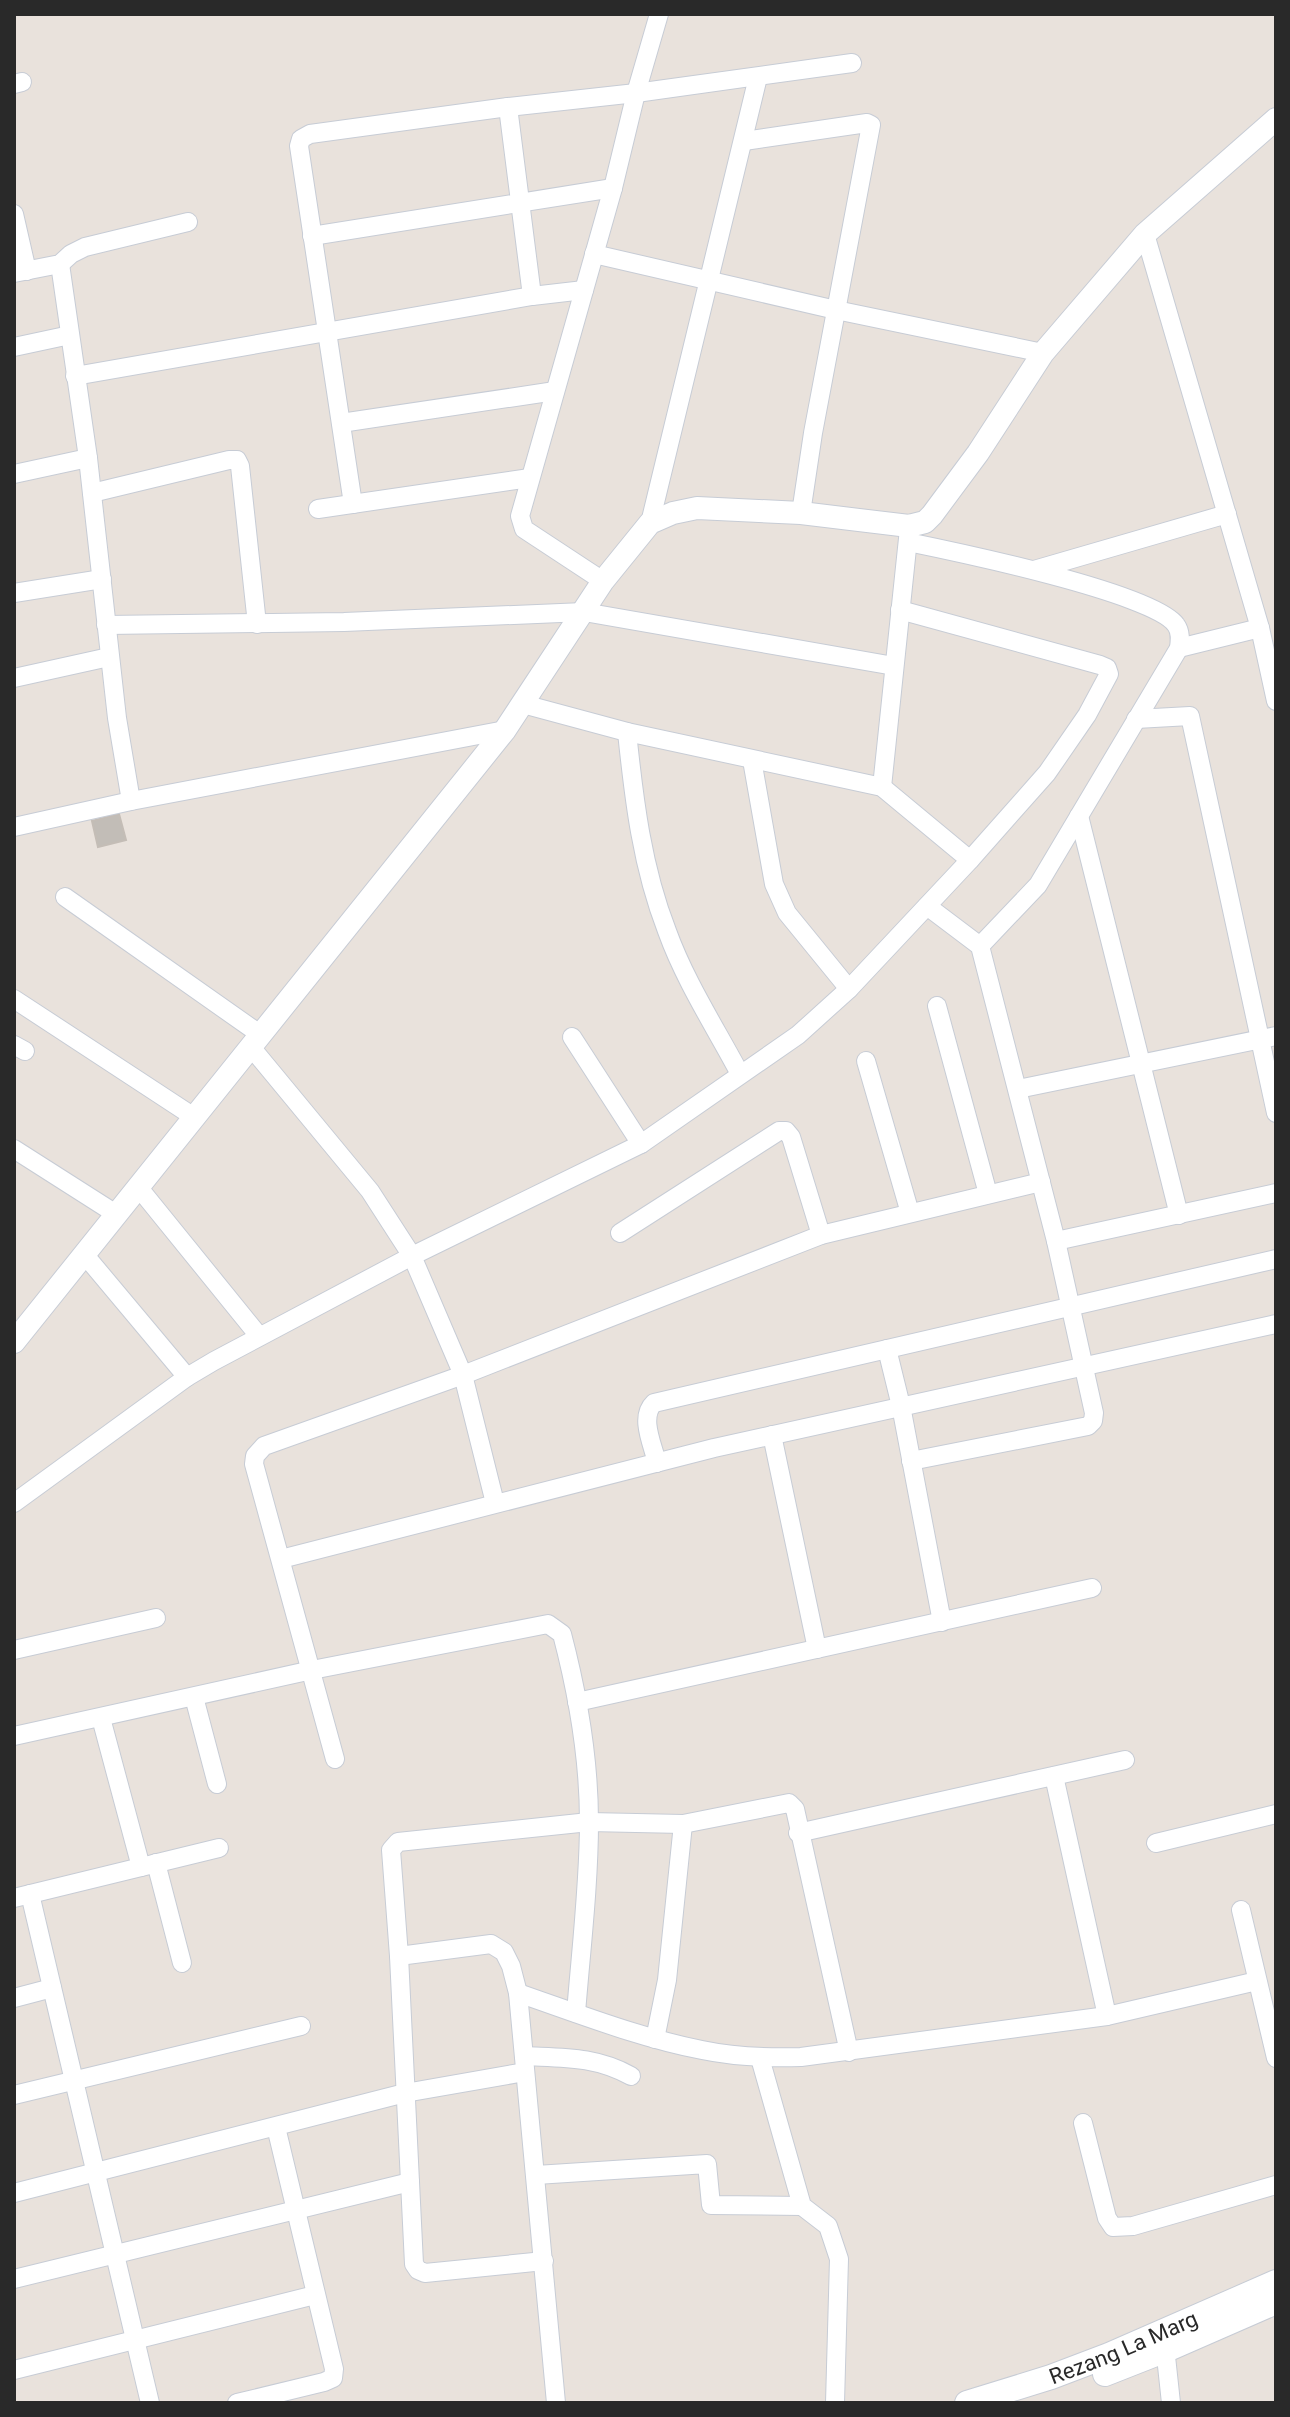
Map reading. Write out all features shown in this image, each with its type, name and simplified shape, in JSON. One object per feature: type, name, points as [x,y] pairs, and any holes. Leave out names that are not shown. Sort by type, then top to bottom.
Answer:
[{"type":"main road","name":"Rezang La Marg","points":[[1023,2403],[1165,2341],[1276,2282]]},
{"type":"main road","name":"Rezang La Marg","points":[[967,2403],[1165,2341],[1276,2302]]},
{"type":"street","points":[[603,581],[524,529],[520,516],[659,14]]},
{"type":"street","points":[[353,504],[299,146],[301,139],[310,134],[852,63]]},
{"type":"street","points":[[18,1329],[139,1188],[505,730],[603,581],[650,523],[758,77]]},
{"type":"street","points":[[508,107],[532,296]]},
{"type":"street","points":[[882,787],[908,534],[932,515],[978,453],[1043,353],[1145,234],[1276,119]]},
{"type":"street","points":[[744,141],[867,123],[871,125],[801,513]]},
{"type":"street","points":[[312,236],[613,188]]},
{"type":"street","points":[[14,214],[20,272],[60,264],[85,247],[188,222]]},
{"type":"street","points":[[1145,234],[1260,628],[1276,701]]},
{"type":"street","points":[[594,254],[709,282],[1043,353]]},
{"type":"street","points":[[60,264],[88,458],[109,657],[131,801]]},
{"type":"street","points":[[75,376],[532,296],[584,290]]},
{"type":"street","points":[[14,347],[70,335]]},
{"type":"street","points":[[341,423],[555,391]]},
{"type":"street","points":[[14,474],[88,458]]},
{"type":"street","points":[[92,493],[237,460],[257,624]]},
{"type":"street","points":[[318,509],[530,478]]},
{"type":"street","points":[[650,523],[673,513],[697,508],[801,513],[908,534],[1034,570],[1130,600],[1168,616],[1176,625],[1180,636],[1179,648],[1038,885],[980,946]]},
{"type":"street","points":[[1034,570],[1227,514]]},
{"type":"street","points":[[14,593],[102,579]]},
{"type":"street","points":[[14,1503],[187,1377],[412,1256],[641,1144],[798,1035],[849,989],[1047,773],[1087,715],[1109,674],[1107,668],[1100,665],[900,610]]},
{"type":"street","points":[[106,625],[344,622],[584,612],[894,666]]},
{"type":"street","points":[[1179,648],[1260,628]]},
{"type":"street","points":[[14,678],[109,657]]},
{"type":"street","points":[[523,704],[627,732],[882,787],[970,860]]},
{"type":"street","points":[[1136,719],[1190,716],[1268,1038],[1276,1113]]},
{"type":"street","points":[[14,827],[131,801],[505,730]]},
{"type":"street","points":[[627,732],[636,818],[666,930],[740,1074]]},
{"type":"street","points":[[752,760],[774,884],[780,901],[849,989]]},
{"type":"street","points":[[1079,816],[1179,1215]]},
{"type":"street","points":[[65,897],[256,1041],[370,1191],[412,1256],[463,1375],[495,1503]]},
{"type":"street","points":[[911,1461],[1088,1426],[1093,1421],[1094,1413],[1056,1241],[980,946],[927,906]]},
{"type":"street","points":[[14,999],[194,1117]]},
{"type":"street","points":[[937,1006],[988,1194]]},
{"type":"street","points":[[572,1037],[641,1144]]},
{"type":"street","points":[[1018,1089],[1268,1038]]},
{"type":"street","points":[[866,1061],[910,1213]]},
{"type":"street","points":[[620,1233],[779,1131],[786,1131],[791,1137],[821,1235]]},
{"type":"street","points":[[14,1149],[116,1214]]},
{"type":"street","points":[[335,1759],[254,1464],[255,1456],[264,1446],[463,1375],[821,1235],[1041,1182]]},
{"type":"street","points":[[139,1188],[259,1336]]},
{"type":"street","points":[[1056,1241],[1276,1193]]},
{"type":"street","points":[[84,1254],[187,1377]]},
{"type":"street","points":[[657,1463],[647,1418],[648,1409],[654,1403],[1276,1259]]},
{"type":"street","points":[[281,1559],[772,1435],[1276,1324]]},
{"type":"street","points":[[887,1349],[901,1406],[942,1622]]},
{"type":"street","points":[[772,1435],[817,1649]]},
{"type":"street","points":[[577,1702],[1092,1588]]},
{"type":"street","points":[[14,1650],[156,1618]]},
{"type":"street","points":[[14,1736],[312,1670],[548,1624],[562,1634],[577,1702],[585,1762],[589,1822],[576,2013]]},
{"type":"street","points":[[194,1697],[217,1784]]},
{"type":"street","points":[[101,1718],[182,1963]]},
{"type":"street","points":[[798,1833],[1125,1760]]},
{"type":"street","points":[[1054,1776],[1107,2016]]},
{"type":"street","points":[[544,2261],[425,2273],[414,2264],[391,1850],[398,1842],[589,1822],[683,1824],[789,1803],[795,1809],[849,2052]]},
{"type":"street","points":[[1156,1843],[1276,1814]]},
{"type":"street","points":[[655,2039],[667,1980],[683,1824]]},
{"type":"street","points":[[150,2403],[52,1988],[22,1896],[219,1848]]},
{"type":"street","points":[[1241,1910],[1257,1981],[1272,2023],[1276,2058]]},
{"type":"street","points":[[399,1956],[491,1944],[504,1952],[511,1966],[518,1993],[556,2403]]},
{"type":"street","points":[[518,1993],[655,2039],[760,2058],[849,2052],[1107,2016],[1257,1981]]},
{"type":"street","points":[[14,1998],[52,1988]]},
{"type":"street","points":[[14,2095],[301,2026]]},
{"type":"street","points":[[760,2058],[802,2206],[828,2226],[839,2259],[835,2403]]},
{"type":"street","points":[[14,2193],[525,2064],[589,2059],[612,2065],[631,2076]]},
{"type":"street","points":[[1083,2123],[1107,2218],[1113,2227],[1133,2226],[1276,2185]]},
{"type":"street","points":[[237,2403],[333,2378],[334,2369],[276,2127]]},
{"type":"street","points":[[536,2175],[707,2164],[711,2205],[802,2206]]},
{"type":"street","points":[[14,2279],[410,2182]]},
{"type":"street","points":[[14,2370],[315,2295]]},
{"type":"street","points":[[1165,2341],[1171,2403]]},
{"type":"building","points":[[119,814],[126,840],[98,847],[92,821]]}]
